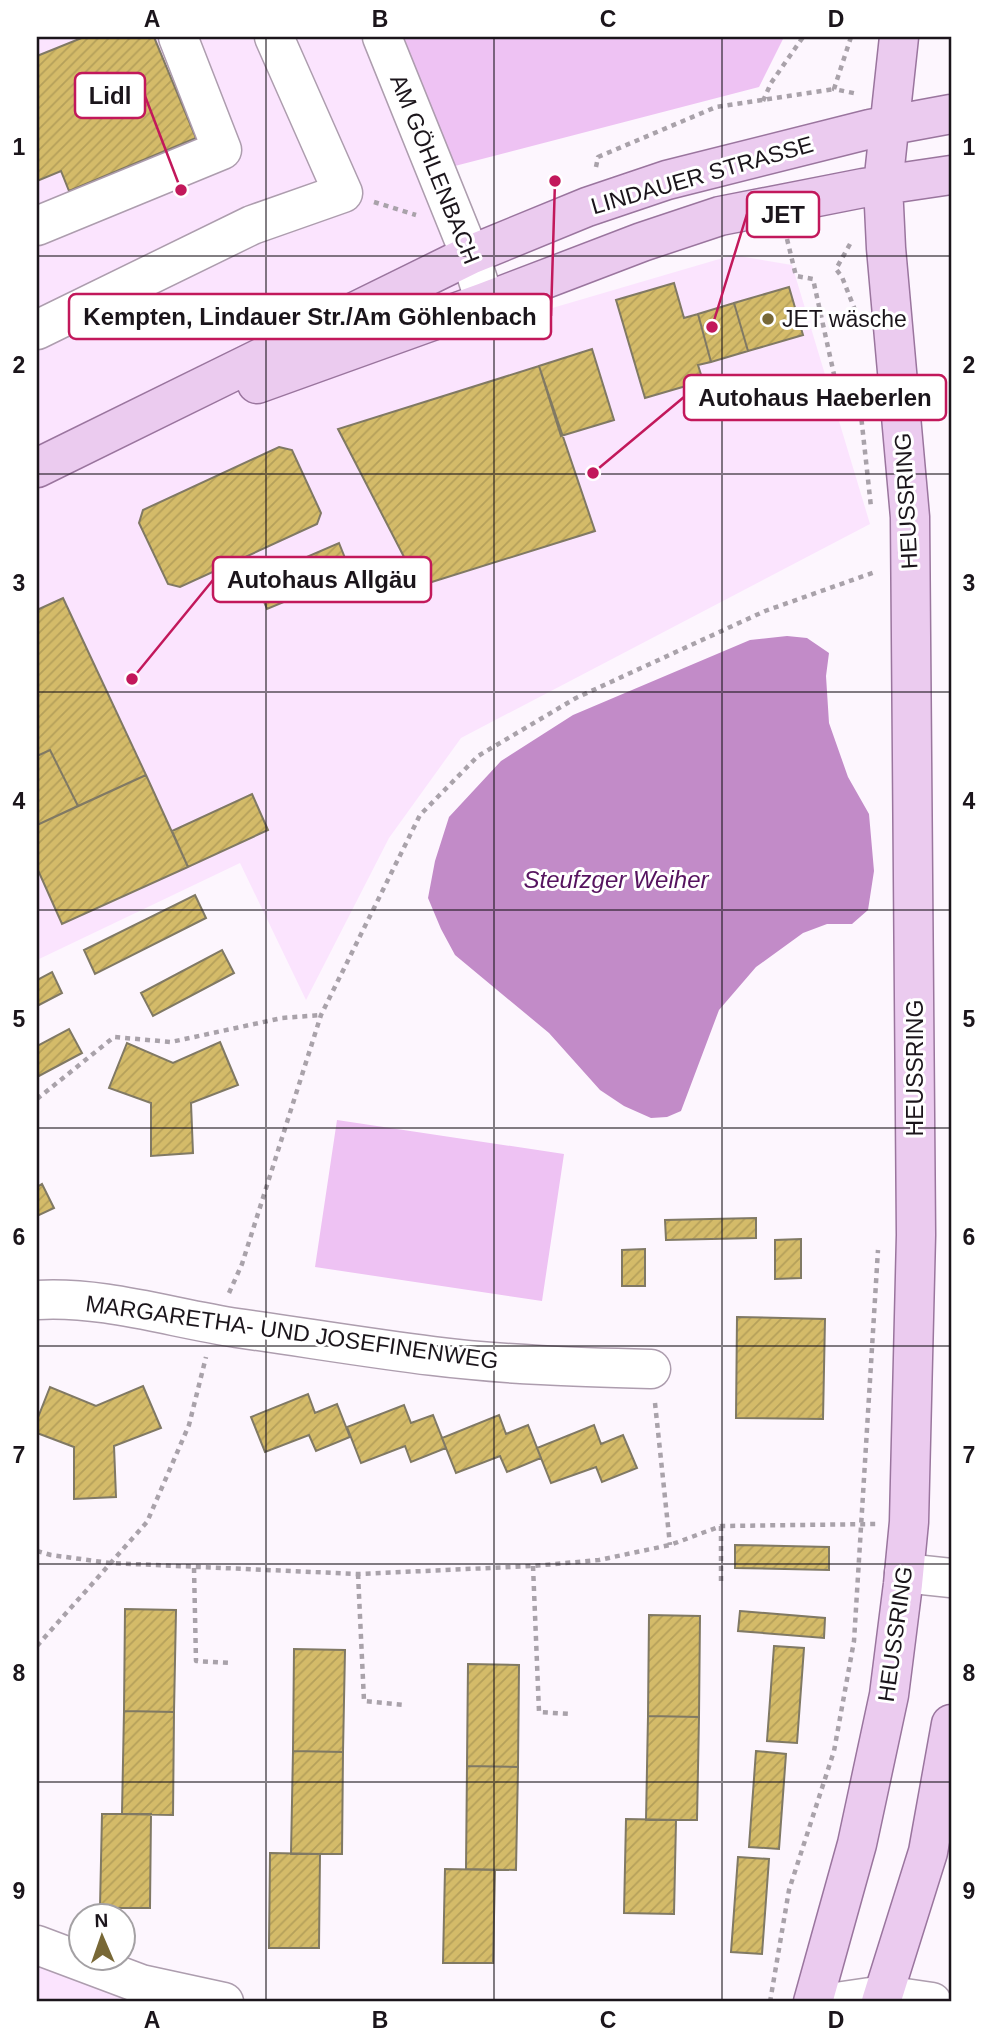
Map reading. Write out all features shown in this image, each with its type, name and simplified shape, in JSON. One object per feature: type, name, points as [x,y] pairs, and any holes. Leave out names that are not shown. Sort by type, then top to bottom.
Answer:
[{"type":"main road","name":"HEUSSRING","points":[[813,2002],[857,1844],[889,1695],[909,1522],[916,1235],[910,517],[886,248],[879,127],[899,37]]},
{"type":"main road","name":"LINDAUER STRASSE","points":[[84,446],[464,241],[587,207],[667,180],[879,127],[951,114]]},
{"type":"main road","name":"LINDAUER STRASSE","points":[[40,458],[84,446],[720,216],[779,203],[951,175]]},
{"type":"main road","points":[[883,1999],[928,1852],[951,1724]]},
{"type":"street","points":[[37,226],[222,150],[178,37]]},
{"type":"street","points":[[37,330],[252,225],[343,193],[274,37]]},
{"type":"street","name":"AM GÖHLENBACH","points":[[382,37],[464,241],[485,302]]},
{"type":"street","name":"MARGARETHA- UND JOSEFINENWEG","points":[[48,1299],[434,1356],[547,1366],[651,1369]]},
{"type":"street","points":[[904,1573],[951,1578]]},
{"type":"street","points":[[37,1945],[141,1984],[224,2002]]},
{"type":"street","points":[[836,2002],[883,1999],[932,2002]]},
{"type":"path","points":[[763,102],[771,83],[803,37]]},
{"type":"path","points":[[834,89],[851,37]]},
{"type":"path","points":[[587,207],[598,157],[716,107],[763,102],[834,89],[862,95],[879,127]]},
{"type":"path","points":[[343,193],[464,241]]},
{"type":"path","points":[[779,203],[796,276],[813,279],[835,379],[862,392]]},
{"type":"path","points":[[855,237],[836,269],[842,277],[857,315]]},
{"type":"path","points":[[865,381],[860,406],[872,516]]},
{"type":"path","points":[[37,1646],[147,1522],[189,1425],[214,1324],[242,1264],[321,1015],[420,815],[478,755],[576,698],[765,611],[879,571]]},
{"type":"path","points":[[37,1099],[114,1037],[171,1041],[282,1018],[321,1015]]},
{"type":"path","points":[[770,2002],[789,1890],[834,1751],[854,1641],[878,1250]]},
{"type":"path","points":[[651,1369],[670,1545]]},
{"type":"path","points":[[37,1551],[51,1556],[110,1563],[358,1574],[533,1566],[599,1560],[670,1545],[721,1526],[909,1522]]},
{"type":"path","points":[[721,1526],[721,1581]]},
{"type":"path","points":[[533,1566],[538,1712],[570,1714]]},
{"type":"path","points":[[194,1568],[196,1661],[231,1663]]},
{"type":"path","points":[[358,1574],[364,1702],[405,1705]]},
{"type":"shaded area","points":[[37,37],[404,37],[505,322],[733,255],[792,265],[870,524],[461,738],[389,838],[306,1000],[240,863],[37,960]]},
{"type":"shaded area","points":[[404,37],[784,37],[759,87],[451,167]]},
{"type":"shaded area","points":[[337,1120],[564,1154],[542,1301],[315,1267]]},
{"type":"shaded area","points":[[37,1952],[66,1961],[66,1972],[100,1972],[194,2002],[37,2002]]},
{"type":"water","name":"Steufzger Weiher","points":[[787,636],[807,638],[829,653],[826,676],[829,723],[848,777],[869,814],[874,871],[868,910],[852,924],[827,924],[803,933],[756,967],[719,1010],[681,1111],[667,1117],[651,1118],[624,1106],[600,1090],[549,1033],[455,955],[428,898],[435,861],[449,817],[501,761],[573,715],[750,640]]},
{"type":"building","points":[[84,37],[154,37],[196,138],[69,191],[61,171],[37,181],[37,56]]},
{"type":"building","points":[[674,283],[684,318],[698,314],[711,362],[698,365],[703,381],[645,398],[616,300]]},
{"type":"building","name":"JET wäsche","points":[[789,287],[803,335],[748,351],[734,303]]},
{"type":"building","points":[[734,303],[748,351],[711,362],[698,314]]},
{"type":"building","points":[[592,349],[614,420],[561,436],[539,366]]},
{"type":"building","points":[[539,366],[595,531],[419,586],[338,429]]},
{"type":"building","points":[[279,447],[292,450],[321,513],[317,524],[180,587],[168,584],[139,523],[143,510]]},
{"type":"building","points":[[339,543],[353,578],[310,597],[295,562]]},
{"type":"building","points":[[295,562],[308,592],[267,609],[255,580]]},
{"type":"building","points":[[63,598],[146,775],[78,806],[50,750],[37,756],[37,610]]},
{"type":"building","points":[[50,750],[78,806],[37,825],[37,756]]},
{"type":"building","points":[[146,775],[188,867],[62,924],[37,868],[37,825]]},
{"type":"building","points":[[252,794],[268,830],[188,867],[172,831]]},
{"type":"building","points":[[195,895],[206,918],[95,974],[84,950]]},
{"type":"building","points":[[222,950],[234,973],[153,1016],[141,993]]},
{"type":"building","points":[[52,972],[62,993],[37,1006],[37,980]]},
{"type":"building","points":[[69,1029],[82,1053],[37,1077],[37,1046]]},
{"type":"building","points":[[220,1042],[238,1085],[191,1103],[193,1153],[151,1156],[151,1103],[109,1088],[127,1043],[173,1063]]},
{"type":"building","points":[[42,1184],[54,1208],[37,1216],[37,1187]]},
{"type":"building","points":[[756,1218],[756,1238],[666,1240],[665,1220]]},
{"type":"building","points":[[801,1239],[801,1278],[775,1279],[775,1240]]},
{"type":"building","points":[[645,1249],[645,1286],[622,1286],[622,1250]]},
{"type":"building","points":[[737,1317],[825,1319],[823,1419],[736,1418]]},
{"type":"building","points":[[143,1386],[161,1428],[114,1446],[116,1497],[74,1499],[74,1447],[37,1433],[37,1420],[50,1387],[96,1406]]},
{"type":"building","points":[[308,1394],[315,1413],[337,1404],[350,1437],[316,1451],[309,1435],[265,1452],[251,1417]]},
{"type":"building","points":[[404,1405],[411,1423],[433,1415],[446,1448],[411,1462],[405,1446],[361,1463],[347,1427]]},
{"type":"building","points":[[499,1415],[506,1434],[528,1425],[541,1458],[507,1472],[500,1456],[456,1473],[442,1438]]},
{"type":"building","points":[[594,1425],[601,1444],[623,1435],[637,1468],[602,1482],[596,1467],[551,1483],[537,1448]]},
{"type":"building","points":[[735,1545],[829,1547],[829,1570],[735,1568]]},
{"type":"building","points":[[125,1609],[176,1610],[174,1712],[124,1711]]},
{"type":"building","points":[[740,1611],[825,1618],[824,1638],[738,1631]]},
{"type":"building","points":[[649,1615],[700,1616],[699,1717],[648,1716]]},
{"type":"building","points":[[774,1646],[804,1648],[797,1743],[767,1741]]},
{"type":"building","points":[[294,1649],[345,1650],[343,1752],[293,1751]]},
{"type":"building","points":[[468,1664],[519,1665],[518,1767],[467,1766]]},
{"type":"building","points":[[124,1711],[174,1712],[173,1815],[122,1814]]},
{"type":"building","points":[[648,1716],[699,1717],[697,1820],[646,1820]]},
{"type":"building","points":[[293,1751],[343,1752],[342,1854],[291,1854]]},
{"type":"building","points":[[756,1751],[786,1754],[779,1849],[749,1847]]},
{"type":"building","points":[[467,1766],[518,1767],[516,1870],[466,1869]]},
{"type":"building","points":[[102,1814],[151,1814],[150,1908],[136,1908],[136,1902],[100,1902]]},
{"type":"building","points":[[626,1819],[676,1820],[674,1914],[624,1913]]},
{"type":"building","points":[[270,1853],[320,1854],[319,1948],[269,1948]]},
{"type":"building","points":[[738,1857],[769,1859],[762,1954],[731,1952]]},
{"type":"building","points":[[445,1869],[495,1870],[493,1963],[443,1963]]},
{"type":"place","name":"Kempten, Lindauer Str./Am Göhlenbach","points":[[555,181]]},
{"type":"place","name":"Lidl","points":[[181,190]]},
{"type":"place","name":"JET wäsche","points":[[768,319]]},
{"type":"place","name":"JET","points":[[712,327]]},
{"type":"place","name":"Autohaus Haeberlen","points":[[593,473]]},
{"type":"place","name":"Autohaus Allgäu","points":[[132,679]]}]
